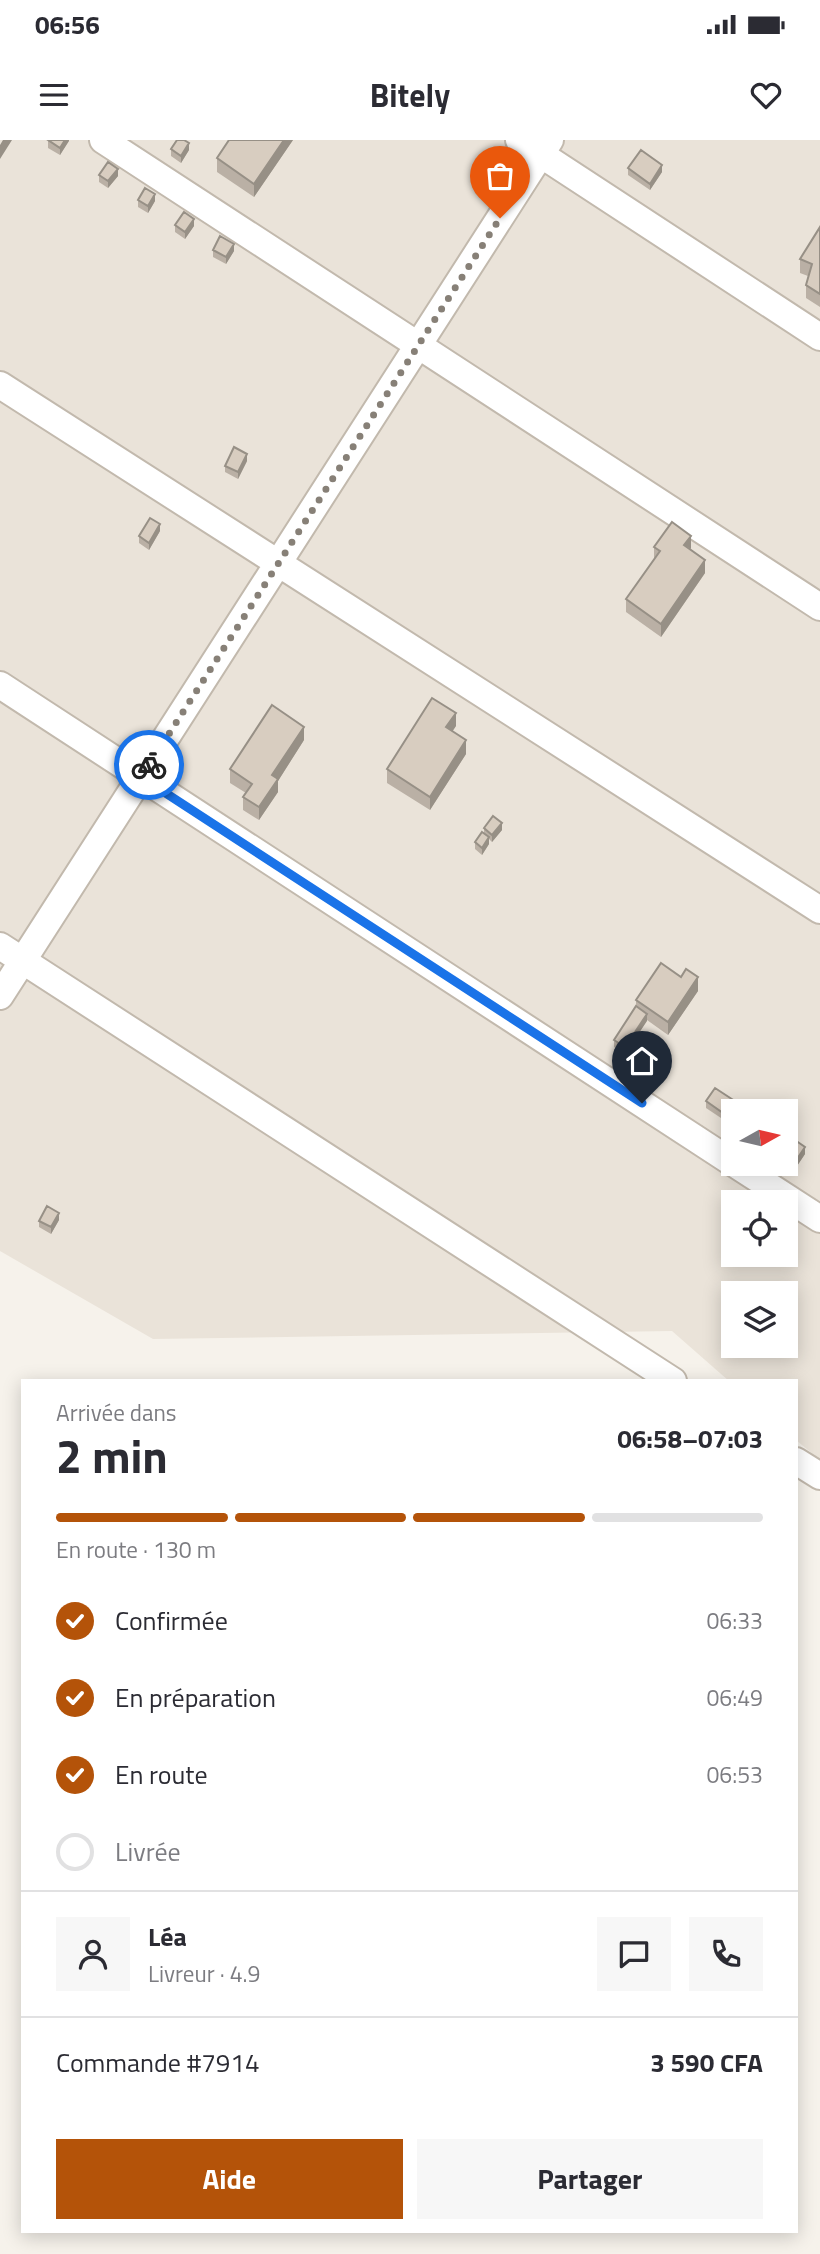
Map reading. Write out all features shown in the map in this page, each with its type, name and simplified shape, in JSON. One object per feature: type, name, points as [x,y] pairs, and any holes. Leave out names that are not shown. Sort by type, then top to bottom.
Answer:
[{"type":"street","points":[[103,140],[820,607]]},
{"type":"street","points":[[519,140],[546,147],[820,337]]},
{"type":"street","points":[[0,996],[546,147]]},
{"type":"street","points":[[0,386],[820,910]]},
{"type":"street","points":[[0,685],[721,1155]]},
{"type":"street","points":[[0,946],[670,1379]]},
{"type":"street","points":[[754,1176],[820,1219]]},
{"type":"street","points":[[798,1462],[820,1476]]},
{"type":"shaded area","points":[[0,140],[820,140],[820,1460],[798,1442],[798,1379],[727,1379],[672,1331],[153,1339],[0,1251]]},
{"type":"building","points":[[48,140],[65,140],[60,148]]},
{"type":"building","points":[[177,140],[189,143],[181,156],[171,149]]},
{"type":"building","points":[[229,140],[284,140],[254,184],[217,158]]},
{"type":"building","points":[[641,150],[662,165],[650,184],[628,168]]},
{"type":"building","points":[[108,162],[118,169],[108,181],[99,175]]},
{"type":"building","points":[[145,188],[155,194],[148,206],[138,200]]},
{"type":"building","points":[[184,212],[194,219],[185,232],[175,225]]},
{"type":"building","points":[[820,227],[820,294],[806,285],[812,264],[800,259]]},
{"type":"building","points":[[220,236],[234,244],[226,257],[213,250]]},
{"type":"building","points":[[234,447],[247,454],[238,472],[225,466]]},
{"type":"building","points":[[150,518],[160,524],[149,543],[139,536]]},
{"type":"building","points":[[672,522],[691,536],[684,545],[705,560],[661,624],[626,599],[660,551],[654,547]]},
{"type":"building","points":[[432,698],[456,713],[446,727],[466,740],[430,797],[387,769]]},
{"type":"building","points":[[272,705],[304,727],[272,775],[278,779],[259,807],[243,797],[252,784],[230,769]]},
{"type":"building","points":[[493,816],[502,823],[492,835],[484,828]]},
{"type":"building","points":[[482,832],[489,837],[482,848],[475,842]]},
{"type":"building","points":[[661,963],[681,977],[686,969],[698,977],[668,1022],[636,1000]]},
{"type":"building","points":[[636,1006],[647,1014],[625,1047],[614,1040]]},
{"type":"building","points":[[715,1088],[732,1099],[721,1099],[721,1112],[706,1101]]},
{"type":"building","points":[[798,1142],[805,1147],[798,1158]]},
{"type":"building","points":[[47,1206],[59,1213],[51,1227],[39,1221]]},
{"type":"way so far","points":[[149,765],[500,218]]},
{"type":"route","points":[[149,765],[141,777],[642,1103]]}]
